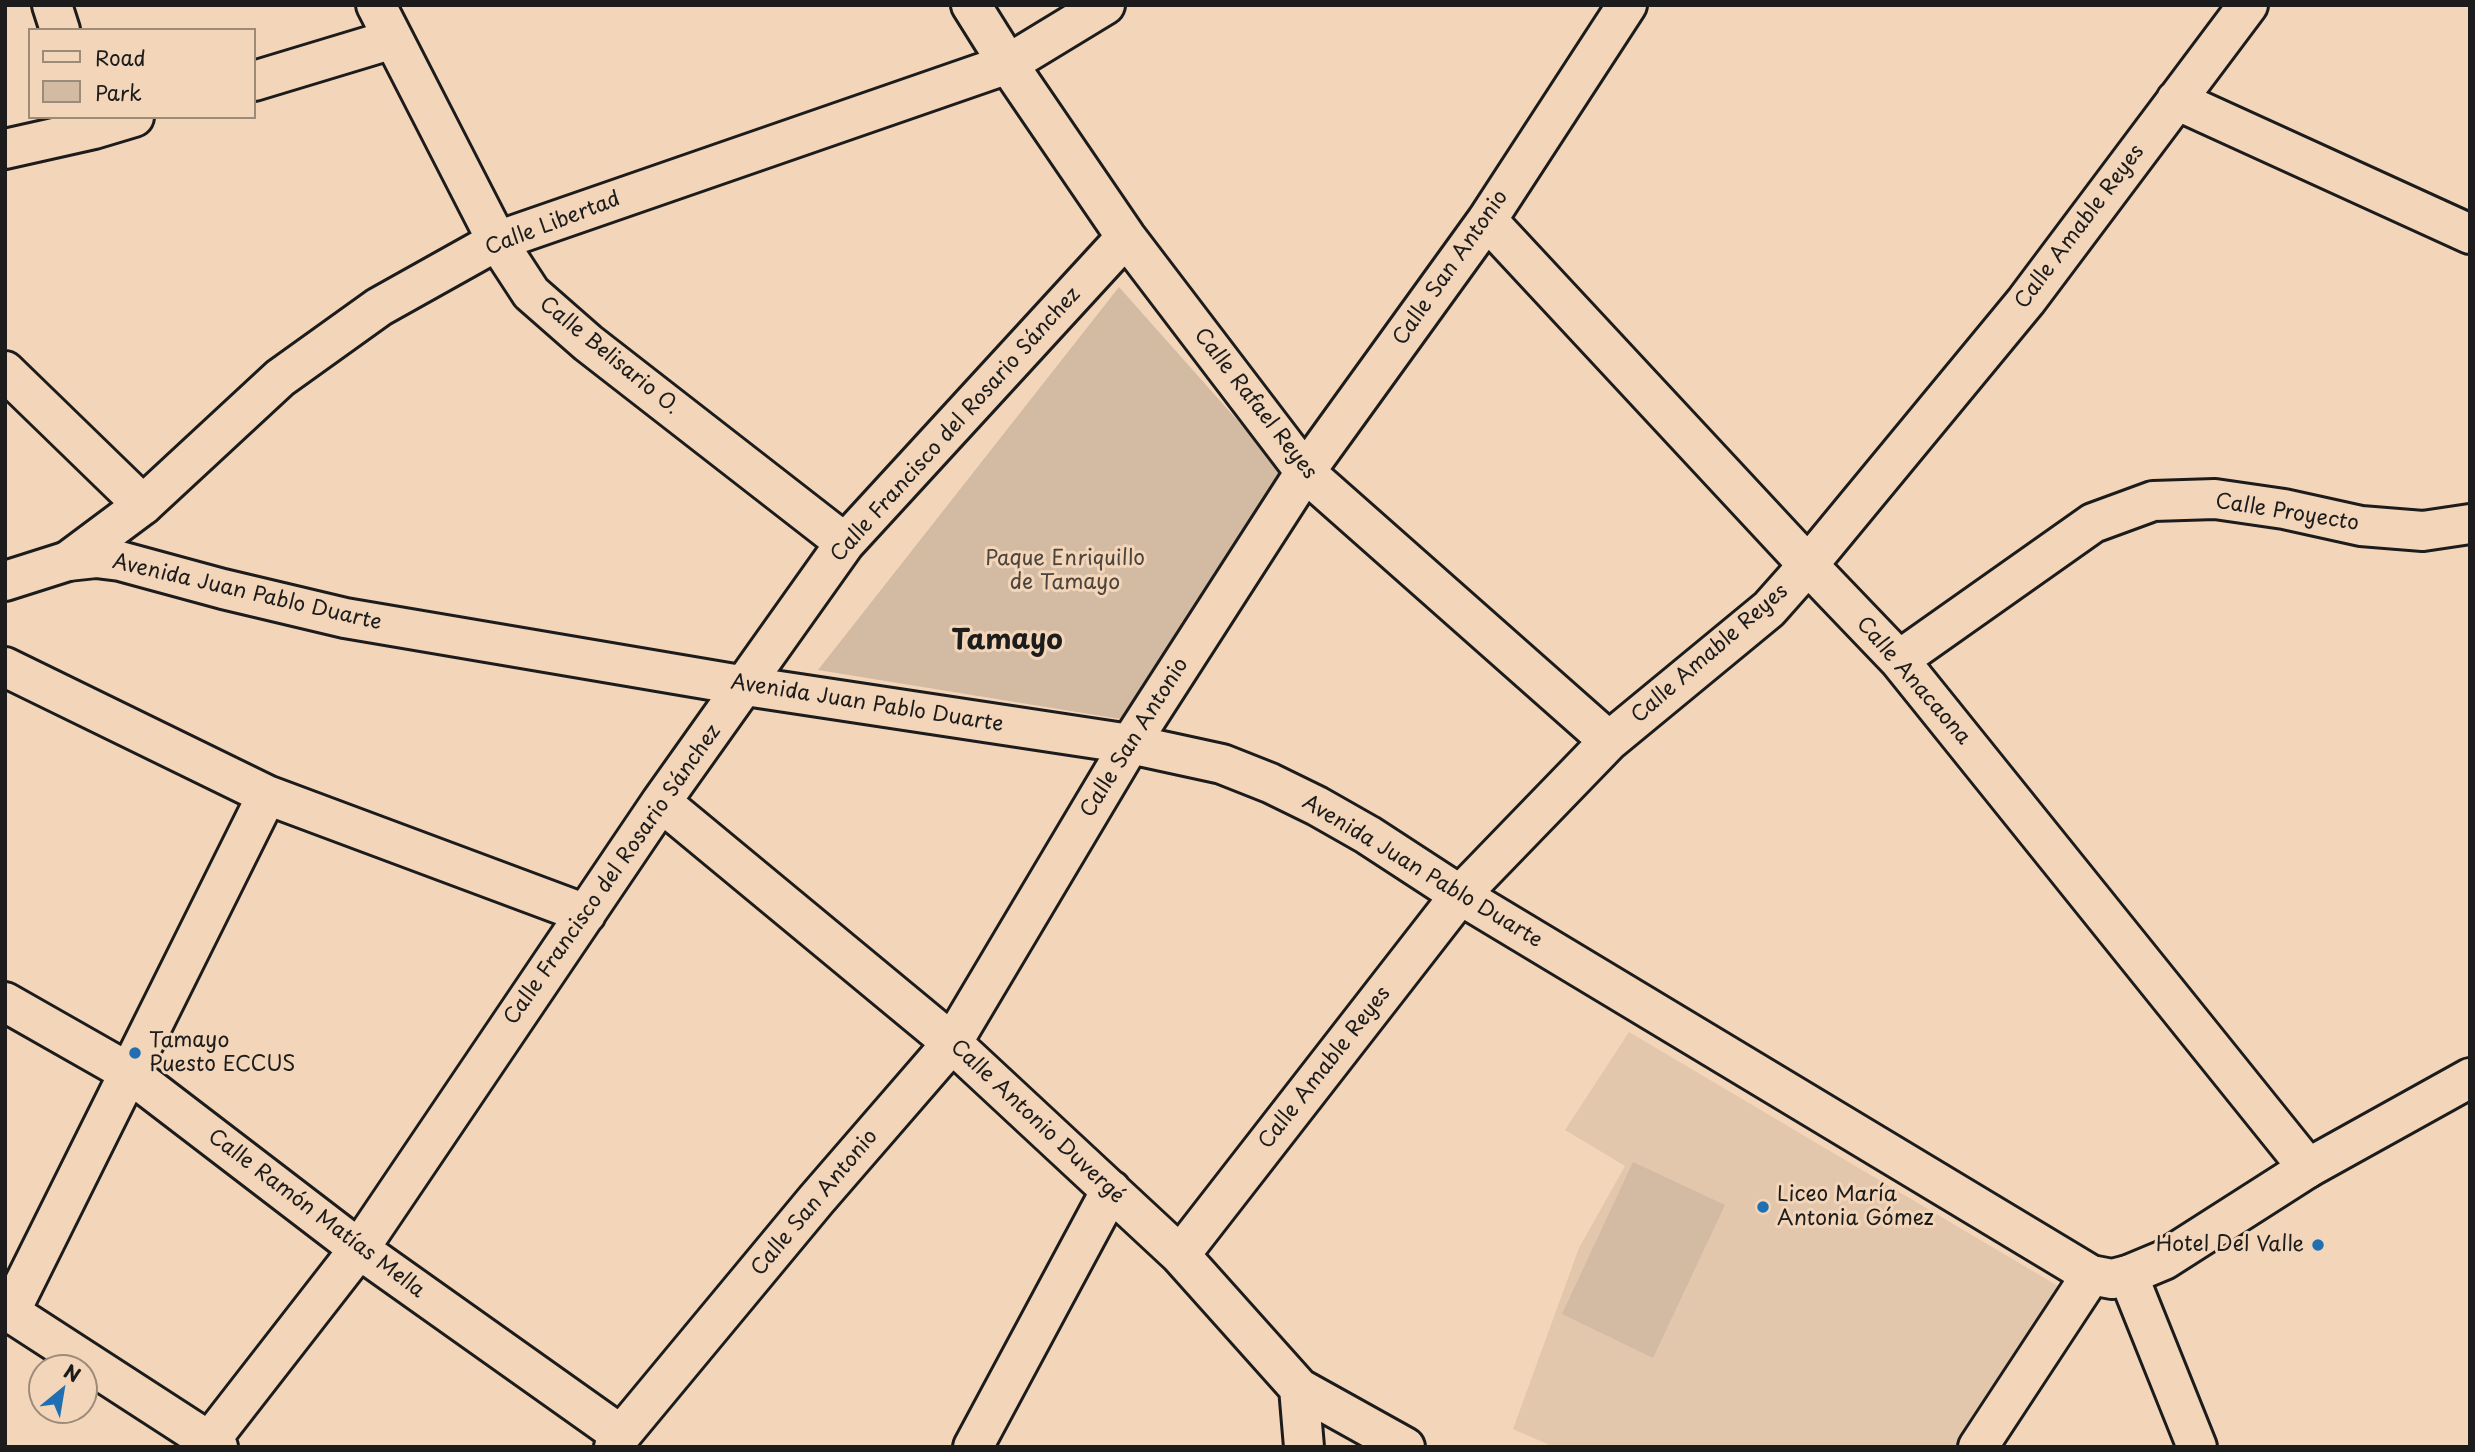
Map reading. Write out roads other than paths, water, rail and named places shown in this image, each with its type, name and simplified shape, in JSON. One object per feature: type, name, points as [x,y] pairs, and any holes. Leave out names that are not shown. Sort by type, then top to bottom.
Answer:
[{"type":"street","points":[[52,5],[59,28]]},
{"type":"street","name":"Calle Belisario O.","points":[[376,5],[497,241],[531,293],[588,343],[845,543]]},
{"type":"street","name":"Calle Rafael Reyes","points":[[971,5],[1126,237],[1305,472],[1609,741]]},
{"type":"street","name":"Calle Libertad","points":[[68,561],[143,505],[280,378],[379,307],[497,241],[1008,64],[1105,5]]},
{"type":"street","name":"Calle San Antonio","points":[[617,1441],[816,1200],[952,1043],[1130,744],[1305,472],[1487,220],[1627,5]]},
{"type":"street","name":"Calle Amable Reyes","points":[[1180,1255],[1460,895],[1609,741],[1769,609],[1808,565],[2026,301],[2248,5]]},
{"type":"street","points":[[256,80],[393,38]]},
{"type":"street","points":[[2176,100],[2470,234]]},
{"type":"street","points":[[5,149],[92,123],[120,119]]},
{"type":"street","name":"Calle Anacaona","points":[[1487,220],[1899,660],[2308,1168]]},
{"type":"street","name":"Calle Francisco del Rosario Sánchez","points":[[211,1445],[359,1249],[661,802],[845,543],[1126,237]]},
{"type":"street","points":[[5,371],[143,505]]},
{"type":"street","name":"Calle Proyecto","points":[[1899,660],[2093,523],[2153,502],[2215,499],[2284,509],[2361,526],[2423,531],[2470,524]]},
{"type":"street","name":"Avenida Juan Pablo Duarte","points":[[5,581],[68,561],[96,558],[120,561],[210,586],[345,618],[746,685],[1130,744],[1222,764],[1270,783],[1368,835],[1460,895],[2110,1275]]},
{"type":"street","points":[[5,667],[267,795],[586,914]]},
{"type":"street","points":[[211,1445],[8,1311],[267,795]]},
{"type":"street","name":"Calle Antonio Duvergé","points":[[661,802],[952,1043],[1180,1255],[1299,1388],[1405,1447]]},
{"type":"street","name":"Calle Ramón Matías Mella","points":[[5,1002],[128,1072],[359,1249],[617,1441]]},
{"type":"street","points":[[1978,1447],[2110,1275],[2164,1260],[2308,1168],[2470,1078]]},
{"type":"street","points":[[973,1447],[1111,1190]]},
{"type":"street","points":[[2110,1275],[2197,1447]]},
{"type":"street","points":[[1299,1388],[1304,1447]]},
{"type":"place","name":"Tamayo Puesto ECCUS","points":[[135,1053]]},
{"type":"place","name":"Liceo María Antonia Gómez","points":[[1763,1207]]},
{"type":"place","name":"Hotel Del Valle","points":[[2318,1245]]},
{"type":"district","name":"Tamayo","points":[[1007,641]]},
{"type":"park label","name":"Paque Enriquillo de Tamayo","points":[[1065,571]]}]
